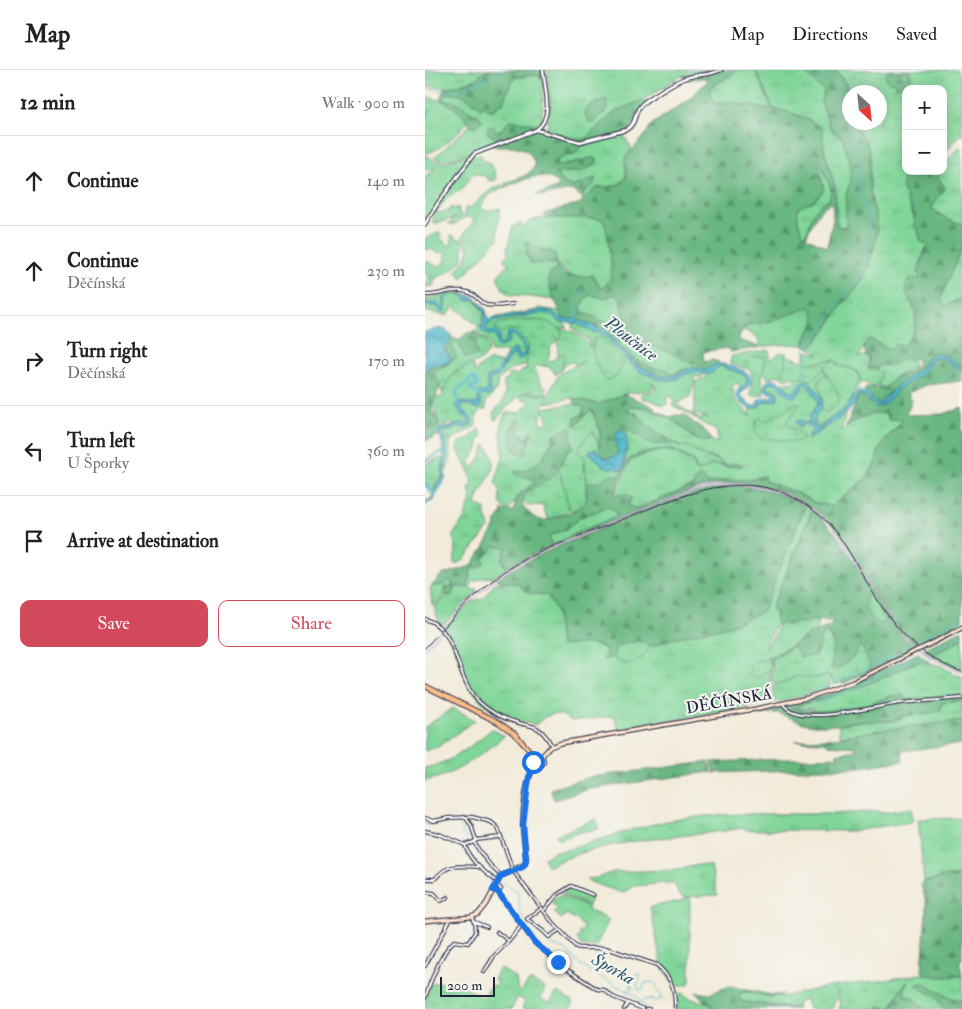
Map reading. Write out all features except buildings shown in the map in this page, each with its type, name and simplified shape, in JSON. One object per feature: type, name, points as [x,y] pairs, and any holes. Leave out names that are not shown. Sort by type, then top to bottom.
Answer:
[{"type":"main road","name":"DĚČÍNSKÁ","points":[[552,746],[807,698],[838,688],[962,628]]},
{"type":"main road","points":[[425,686],[502,724],[519,738],[535,757],[541,757],[552,746]]},
{"type":"main road","points":[[425,921],[471,917],[482,909],[498,880],[523,867],[526,861],[523,825],[529,777],[535,765],[533,761],[535,757]]},
{"type":"main road","points":[[535,765],[540,766],[543,764],[541,757]]},
{"type":"street","points":[[425,224],[443,195],[474,154],[542,126],[547,106],[543,70]]},
{"type":"street","points":[[536,130],[580,142],[626,130],[635,122],[641,105],[675,83],[683,78],[721,70]]},
{"type":"street","points":[[425,295],[431,296],[447,290],[463,291],[473,294],[485,304],[493,306],[513,304]]},
{"type":"street","points":[[425,619],[438,624],[445,632],[467,684],[483,705],[509,720],[537,728],[545,735],[552,746]]},
{"type":"street","points":[[783,704],[788,710],[823,715],[842,714],[902,703],[962,698]]},
{"type":"street","points":[[465,817],[471,825],[473,842],[498,880],[501,889],[498,892]]},
{"type":"street","points":[[425,818],[433,821],[465,817],[478,818],[494,824],[498,828],[513,871],[559,930],[578,948],[606,948],[657,964],[674,987],[675,1009]]},
{"type":"street","points":[[425,831],[439,834],[465,845],[500,837]]},
{"type":"street","points":[[465,845],[478,866],[498,880]]},
{"type":"street","points":[[425,879],[435,879],[442,870],[449,867],[478,866]]},
{"type":"street","points":[[559,930],[549,937],[527,919],[543,909],[557,895],[571,886],[593,894]]},
{"type":"street","points":[[493,890],[498,892],[535,943],[566,969],[597,989],[604,990],[613,997],[646,1009]]},
{"type":"street","points":[[425,892],[434,893],[441,901],[448,897]]},
{"type":"street","points":[[425,998],[434,974],[450,945],[454,941],[468,943],[475,932],[474,922],[471,917]]},
{"type":"street","points":[[425,966],[450,920]]},
{"type":"street","points":[[474,922],[487,927]]},
{"type":"street","points":[[484,972],[494,956],[522,925]]},
{"type":"street","points":[[497,932],[509,941]]},
{"type":"street","points":[[624,1009],[628,1003]]},
{"type":"shaded area","points":[[740,483],[763,486],[785,493],[819,513],[845,542],[883,608],[900,629],[930,654],[962,670],[962,673],[928,657],[898,631],[881,609],[843,543],[817,515],[784,495],[740,486],[703,490],[530,558],[497,579],[473,599],[425,650],[425,646],[472,597],[496,577],[529,556],[688,492],[717,484]]},
{"type":"green space","points":[[425,70],[490,70],[479,75],[477,79],[448,88],[425,86]]},
{"type":"green space","points":[[490,70],[542,70],[543,83],[538,75],[515,77],[503,103],[492,111],[482,106],[480,108],[463,95],[452,93],[442,96],[445,100],[455,102],[480,117],[483,120],[475,127],[470,125],[457,110],[440,100],[444,88],[477,79],[479,75]]},
{"type":"green space","points":[[547,70],[705,70],[681,76],[643,100],[616,111],[585,139],[581,140],[547,130],[550,101]]},
{"type":"green space","points":[[705,70],[738,70],[709,89],[713,103],[729,102],[746,106],[753,105],[755,107],[773,108],[804,118],[822,129],[824,149],[834,184],[837,226],[843,227],[846,226],[846,195],[851,181],[851,166],[842,137],[830,128],[821,101],[824,92],[802,70],[835,70],[845,85],[842,85],[842,130],[858,130],[864,138],[869,152],[870,193],[877,230],[872,256],[862,281],[810,348],[804,345],[815,321],[810,307],[771,321],[743,328],[744,331],[740,334],[739,340],[759,347],[757,348],[731,352],[728,348],[703,352],[704,362],[712,360],[719,362],[706,370],[693,368],[677,375],[660,376],[635,364],[612,338],[602,330],[576,319],[564,319],[549,285],[550,273],[557,269],[557,265],[564,273],[569,275],[584,277],[593,275],[600,288],[605,287],[611,278],[611,273],[604,221],[597,218],[546,218],[544,214],[581,203],[583,199],[571,190],[542,196],[536,195],[559,187],[553,180],[547,177],[532,178],[504,188],[505,183],[530,172],[535,165],[530,153],[523,149],[513,146],[488,145],[498,139],[488,134],[487,130],[491,126],[499,132],[510,120],[531,123],[537,126],[541,124],[548,132],[581,140],[585,139],[616,111],[643,100],[649,105],[643,110],[628,132],[582,146],[577,153],[568,154],[558,159],[557,165],[592,158],[597,159],[597,163],[582,171],[556,173],[565,184],[570,186],[596,178],[594,184],[582,194],[586,197],[598,187],[610,187],[622,182],[625,179],[626,173],[625,158],[643,138],[652,124],[687,101],[708,80],[704,78],[690,80],[681,76]],"holes":[[[819,153],[821,165],[831,188],[830,198],[818,207],[813,214],[804,235],[798,222],[798,208],[814,201],[824,190],[816,155]],[[832,202],[833,219],[827,247],[806,237],[816,217]],[[614,294],[620,298],[629,334],[581,311],[581,306],[586,298],[590,295],[604,298]]]},
{"type":"green space","points":[[738,70],[755,70],[772,109],[736,103],[713,103],[709,89]]},
{"type":"green space","points":[[756,70],[802,70],[824,92],[821,101],[830,128],[836,135],[842,137],[851,166],[851,181],[847,192],[846,226],[837,226],[835,188],[824,151],[823,134],[808,119],[773,109]]},
{"type":"green space","points":[[835,70],[903,70],[902,72],[888,72],[896,86],[907,84],[911,75],[909,70],[957,70],[962,93],[962,136],[960,135],[947,149],[947,85],[902,85],[902,175],[904,175],[906,200],[914,217],[915,226],[928,246],[925,249],[918,272],[920,278],[917,279],[908,297],[914,309],[914,328],[912,334],[903,345],[895,345],[891,348],[869,339],[858,356],[869,356],[868,369],[880,369],[883,373],[881,384],[872,387],[861,382],[858,373],[854,369],[838,366],[836,360],[831,360],[822,368],[835,388],[826,411],[823,396],[819,395],[810,382],[800,383],[793,393],[786,389],[782,382],[792,383],[802,368],[807,351],[819,355],[810,348],[827,329],[840,308],[862,281],[876,218],[870,190],[870,153],[858,130],[887,130],[887,85],[846,85]]},
{"type":"green space","points":[[903,70],[909,70],[911,82],[896,87],[895,83],[888,82],[885,75],[888,72],[902,72]]},
{"type":"green space","points":[[538,75],[543,83],[542,120],[540,125],[510,120],[498,132],[494,130],[498,138],[497,141],[456,157],[440,160],[434,158],[480,117],[455,102],[445,100],[442,96],[452,93],[463,95],[480,108],[503,100],[515,77]]},
{"type":"green space","points":[[425,97],[449,104],[468,121],[460,131],[442,146],[425,153],[425,119],[431,109],[425,117]]},
{"type":"green space","points":[[604,99],[608,109],[593,123],[589,122],[585,115],[586,108]]},
{"type":"green space","points":[[620,133],[624,135],[632,149],[625,158],[626,175],[618,184],[611,187],[598,187],[586,197],[582,194],[594,184],[572,187],[557,175],[556,173],[585,170],[594,164],[597,159],[592,158],[557,165],[558,159],[568,154],[571,155],[581,146],[595,143]]},
{"type":"green space","points":[[962,146],[962,224],[947,219],[932,209],[935,200],[944,191],[945,187],[938,177],[939,175],[947,175],[947,163]]},
{"type":"green space","points":[[472,153],[476,155],[481,154],[481,157],[490,164],[494,169],[496,180],[489,181],[486,176],[473,174],[460,191],[450,195],[437,211],[429,213],[425,219],[425,176],[436,167],[425,170],[425,155],[435,161],[444,162]]},
{"type":"green space","points":[[819,153],[821,165],[831,188],[831,195],[830,198],[818,207],[806,235],[804,235],[798,222],[798,208],[814,201],[824,190],[816,155]]},
{"type":"green space","points":[[939,175],[938,177],[945,189],[935,200],[932,209],[947,219],[962,224],[962,245],[941,300],[945,306],[962,298],[962,367],[946,355],[935,353],[930,355],[918,371],[898,385],[878,403],[864,390],[868,387],[885,388],[896,377],[909,373],[918,365],[916,358],[880,368],[869,368],[869,356],[866,356],[864,349],[869,339],[885,347],[891,348],[895,345],[903,345],[910,338],[916,324],[915,309],[907,296],[906,286],[908,280],[920,278],[918,272],[928,246],[920,240],[915,226],[914,216],[902,187],[904,176]]},
{"type":"green space","points":[[502,185],[504,187],[489,195],[481,207],[485,211],[502,208],[497,210],[500,210],[497,230],[498,239],[462,278],[456,272],[467,256],[469,249],[465,245],[464,235],[478,218],[474,221],[469,217],[464,218],[453,225],[448,224],[452,222],[451,219],[466,215],[464,210],[467,207],[470,208],[489,191]]},
{"type":"green space","points":[[452,207],[454,209],[458,207],[461,216],[434,224],[432,216],[435,210],[440,213],[450,210]]},
{"type":"green space","points":[[551,217],[597,218],[604,221],[611,258],[612,277],[605,287],[600,288],[596,279],[569,275],[557,265],[550,286],[554,300],[512,296],[504,291],[497,277],[508,264],[503,259],[508,255],[507,251],[513,226],[519,223],[524,227],[538,219]],"holes":[[[542,249],[553,253],[557,264],[538,262],[526,253],[527,251]]]},
{"type":"green space","points":[[440,232],[441,239],[449,245],[452,243],[451,235],[461,239],[463,254],[461,260],[454,268],[435,279],[433,286],[425,287],[429,281],[425,270],[426,261],[439,267],[445,260],[446,252],[438,253],[431,249],[425,250],[425,239]]},
{"type":"green space","points":[[526,242],[555,254],[557,264],[530,263],[530,259],[527,258]]},
{"type":"green space","points":[[962,245],[962,298],[945,306],[941,300],[942,295]]},
{"type":"green space","points":[[447,293],[463,293],[472,296],[484,313],[480,327],[492,318],[537,310],[538,308],[560,311],[567,327],[553,329],[514,326],[540,359],[510,370],[497,381],[496,390],[486,402],[486,409],[481,410],[478,414],[476,426],[450,442],[451,457],[447,470],[445,466],[447,450],[443,433],[447,428],[454,425],[452,423],[445,426],[439,425],[435,409],[432,407],[435,397],[443,397],[443,386],[446,380],[470,363],[474,369],[473,372],[476,372],[478,368],[491,360],[502,363],[508,352],[491,352],[490,344],[475,331],[479,327],[454,306],[447,316],[425,311],[425,299]]},
{"type":"green space","points":[[590,294],[604,298],[616,295],[620,298],[630,333],[621,331],[585,314],[582,304]]},
{"type":"green space","points":[[810,307],[814,321],[804,345],[787,344],[759,347],[758,337],[744,330],[745,327],[752,324],[768,322]]},
{"type":"green space","points":[[511,321],[544,321],[562,331],[561,338],[551,346],[548,359],[551,361],[563,353],[565,354],[561,369],[555,375],[550,368],[535,366],[534,368],[542,385],[547,388],[545,393],[525,392],[494,420],[493,413],[505,398],[504,381],[508,380],[508,375],[518,375],[525,368],[527,370],[529,345],[516,330],[507,329],[502,333],[495,329],[497,324]]},
{"type":"green space","points":[[572,323],[577,323],[605,336],[641,372],[666,381],[677,379],[688,373],[699,372],[707,374],[721,366],[739,372],[747,379],[747,384],[740,389],[738,382],[731,390],[734,390],[733,395],[736,401],[749,413],[750,417],[751,409],[759,407],[761,402],[773,400],[779,396],[774,390],[768,388],[767,385],[774,382],[794,397],[799,394],[803,385],[807,384],[819,402],[810,416],[810,423],[799,420],[798,427],[801,428],[801,424],[810,424],[815,432],[810,433],[808,438],[846,414],[841,431],[861,418],[872,414],[886,413],[889,420],[902,419],[902,421],[883,442],[875,464],[866,478],[832,506],[818,504],[795,492],[765,481],[764,476],[750,480],[725,480],[707,483],[705,481],[638,508],[629,507],[629,502],[620,496],[614,495],[631,460],[647,454],[672,450],[691,461],[695,466],[706,468],[713,463],[727,467],[742,465],[738,463],[725,465],[718,460],[700,455],[687,446],[681,447],[652,429],[636,413],[628,412],[630,407],[649,409],[673,421],[695,439],[701,441],[711,440],[717,443],[717,431],[673,406],[674,400],[670,396],[667,398],[667,404],[664,406],[649,399],[643,399],[641,394],[654,391],[655,387],[652,382],[653,387],[651,390],[624,394],[599,404],[573,398],[546,403],[545,400],[540,421],[544,424],[548,420],[544,408],[575,404],[582,406],[584,410],[582,414],[575,418],[575,426],[590,410],[596,420],[601,443],[599,446],[596,438],[584,464],[587,501],[580,508],[571,511],[557,471],[572,442],[570,436],[553,439],[546,453],[536,465],[525,471],[514,472],[515,474],[534,479],[535,482],[521,493],[507,511],[501,503],[498,487],[495,483],[503,457],[502,421],[505,414],[511,412],[519,413],[530,402],[529,400],[522,400],[521,397],[527,392],[538,395],[547,393],[546,399],[559,374],[585,361],[575,365],[573,362],[570,362],[558,372],[559,329],[569,330],[577,334],[591,348],[588,340],[573,329]],"holes":[[[704,374],[707,377],[695,382],[693,413],[709,418],[702,417],[702,420],[677,405],[690,397],[695,380],[691,377],[702,377]],[[520,428],[519,433],[524,435],[522,438],[526,438],[529,434],[530,438],[525,448],[526,453],[515,451],[512,444],[512,436]]]},
{"type":"green space","points":[[474,332],[484,341],[479,357],[451,360],[446,350],[446,344],[451,338],[460,339],[467,333]]},
{"type":"green space","points":[[601,337],[623,359],[619,373],[607,380],[595,362],[593,350],[593,340]]},
{"type":"green space","points":[[630,338],[679,356],[686,361],[701,365],[671,375],[668,369],[653,368],[641,362],[619,343]]},
{"type":"green space","points":[[483,339],[489,346],[485,357],[454,374],[442,393],[434,374],[439,368],[456,359],[452,344],[457,341],[465,358],[475,357],[478,355],[475,347],[478,340]]},
{"type":"green space","points":[[769,350],[771,360],[779,353],[787,353],[786,375],[773,376],[768,379],[761,367],[747,369],[730,363],[732,356]]},
{"type":"green space","points":[[785,355],[809,363],[833,360],[811,380],[784,378],[781,375],[785,365]]},
{"type":"green space","points":[[765,356],[766,360],[762,377],[764,395],[755,396],[749,394],[754,381],[747,363],[752,357]]},
{"type":"green space","points":[[934,358],[942,358],[962,371],[962,381],[927,385],[908,393],[912,401],[906,415],[943,414],[962,408],[962,625],[919,647],[906,636],[886,612],[846,542],[835,527],[806,504],[790,495],[755,485],[737,483],[702,487],[569,538],[617,516],[616,511],[606,507],[579,518],[568,528],[549,536],[551,545],[557,543],[506,568],[502,559],[506,547],[494,546],[492,550],[482,557],[484,563],[477,568],[471,569],[468,587],[455,587],[453,594],[445,596],[444,593],[446,587],[452,586],[450,580],[443,585],[430,588],[441,575],[471,566],[495,529],[496,521],[501,515],[502,510],[514,510],[518,497],[535,482],[534,479],[515,474],[514,472],[526,470],[538,463],[551,445],[553,435],[568,428],[572,429],[573,448],[570,448],[557,471],[559,475],[529,494],[522,505],[535,518],[546,520],[572,511],[586,502],[587,488],[583,444],[588,435],[593,435],[600,446],[600,430],[593,411],[590,410],[574,425],[575,418],[582,414],[584,410],[582,406],[575,404],[573,398],[599,404],[624,394],[655,407],[654,410],[670,417],[685,415],[702,428],[711,440],[698,440],[678,424],[649,409],[630,407],[628,409],[628,412],[636,413],[652,429],[681,447],[687,446],[700,455],[715,458],[725,465],[742,464],[742,466],[734,467],[713,463],[698,471],[695,470],[694,463],[669,450],[657,451],[637,457],[629,462],[622,473],[614,495],[628,494],[632,498],[628,504],[629,507],[638,508],[694,486],[695,480],[701,476],[708,483],[726,480],[749,480],[764,476],[765,481],[795,492],[818,504],[832,506],[866,478],[875,464],[879,449],[902,421],[902,419],[889,420],[886,413],[880,413],[860,418],[846,427],[859,395],[862,394],[878,407],[882,406],[900,388],[922,373]],"holes":[[[620,430],[626,434],[625,464],[593,456],[610,458],[616,456],[618,450],[616,446]]]},
{"type":"green space","points":[[904,359],[911,359],[915,365],[913,368],[896,377],[885,387],[879,387],[881,377],[876,370],[878,366],[886,366]]},
{"type":"green space","points":[[451,360],[431,408],[441,428],[440,435],[425,441],[425,375],[433,366],[447,363]]},
{"type":"green space","points":[[832,361],[836,361],[837,366],[850,368],[855,371],[861,382],[846,408],[817,428],[815,418],[819,409],[825,412],[834,407],[838,402],[837,391],[824,367]]},
{"type":"green space","points":[[838,366],[856,371],[860,381],[822,421],[817,413],[822,398],[818,383],[820,379]]},
{"type":"green space","points":[[799,402],[800,404],[786,423],[802,434],[801,440],[788,441],[758,437],[755,429],[756,420],[761,418],[766,421]]},
{"type":"green space","points":[[519,419],[521,423],[519,433],[524,434],[522,438],[526,438],[531,431],[532,433],[524,455],[515,451],[511,440],[512,428],[516,420]]},
{"type":"green space","points":[[480,429],[483,435],[479,440],[478,449],[469,463],[474,467],[482,454],[485,444],[491,453],[493,468],[476,504],[485,509],[490,526],[463,561],[455,564],[453,562],[456,552],[453,535],[464,519],[471,500],[469,488],[473,483],[457,449],[457,445],[470,438]]},
{"type":"green space","points":[[592,431],[604,458],[597,449],[590,450],[590,453],[601,464],[623,470],[622,473],[612,474],[598,482],[587,482],[584,455],[577,452]]},
{"type":"green space","points":[[624,432],[634,433],[635,436],[639,435],[645,442],[650,444],[686,446],[694,449],[699,455],[721,463],[719,465],[710,465],[703,470],[697,470],[693,460],[670,449],[640,452],[635,457],[624,462],[628,448]]},
{"type":"green space","points":[[438,458],[443,459],[442,478],[437,481],[434,491],[425,482],[425,465]]},
{"type":"green space","points":[[558,470],[569,510],[566,513],[549,519],[542,505],[527,506],[523,502],[527,493],[549,479]]},
{"type":"green space","points":[[740,486],[774,492],[805,506],[763,611],[747,619],[725,627],[673,638],[656,645],[602,660],[607,651],[597,645],[560,645],[556,611],[548,596],[529,593],[518,583],[502,583],[497,579],[527,561],[558,546],[666,503],[709,490]]},
{"type":"green space","points":[[805,506],[812,511],[771,609],[775,610],[777,625],[767,641],[767,650],[769,642],[780,623],[818,620],[817,631],[770,658],[768,655],[766,669],[771,668],[770,695],[765,702],[619,730],[614,716],[571,721],[562,715],[553,714],[545,717],[535,725],[512,719],[484,705],[472,690],[445,628],[472,601],[483,598],[495,583],[518,583],[529,593],[548,596],[556,611],[560,645],[597,645],[607,651],[604,660],[671,639],[731,624],[763,611]]},
{"type":"green space","points":[[606,507],[616,511],[615,513],[618,516],[551,545],[549,536],[568,528],[579,518]]},
{"type":"green space","points":[[812,511],[828,525],[841,541],[885,613],[914,646],[910,651],[843,684],[838,675],[778,661],[766,669],[766,661],[810,634],[832,625],[832,621],[811,621],[805,624],[801,622],[777,625],[775,611],[771,609]]},
{"type":"green space","points":[[495,545],[506,547],[502,559],[506,568],[493,578],[483,577],[475,581],[473,580],[470,589],[476,589],[476,592],[441,627],[434,608],[442,600],[453,594],[456,587],[468,587],[471,569]]},
{"type":"green space","points":[[450,580],[452,586],[446,587],[444,597],[434,606],[432,605],[430,588],[443,585]]},
{"type":"green space","points":[[871,595],[885,621],[879,624],[865,609],[867,597]]},
{"type":"green space","points":[[962,630],[962,639],[934,654],[934,656],[923,649]]},
{"type":"green space","points":[[827,633],[833,646],[831,668],[838,669],[842,667],[853,657],[859,647],[862,647],[870,669],[838,684],[833,684],[831,676],[828,675],[815,678],[798,676],[781,684],[771,682],[772,659],[794,646],[800,657],[815,656],[820,646],[821,637]]},
{"type":"green space","points":[[962,639],[962,669],[934,656],[934,654]]},
{"type":"green space","points":[[645,641],[649,646],[640,659],[625,664],[615,660],[616,649],[619,646]]},
{"type":"green space","points":[[918,653],[929,662],[922,661],[910,665],[843,693],[792,708],[815,711],[841,709],[878,701],[899,694],[903,694],[906,699],[962,696],[962,701],[942,703],[940,711],[905,716],[891,721],[849,722],[843,725],[803,723],[778,713],[751,715],[835,692]]},
{"type":"green space","points":[[770,659],[771,669],[757,677],[749,675],[748,671],[753,664]]},
{"type":"green space","points":[[922,661],[941,666],[962,676],[962,696],[905,699],[891,696],[865,705],[818,712],[813,709],[792,708],[865,685]]},
{"type":"green space","points":[[831,671],[829,687],[784,701],[774,702],[772,686],[787,680],[790,674]]},
{"type":"green space","points":[[962,701],[962,721],[841,736],[839,733],[839,725],[855,722],[895,721],[905,716],[940,711],[942,703]]},
{"type":"green space","points":[[453,708],[475,720],[438,747],[425,751],[425,727]]},
{"type":"green space","points":[[962,722],[962,744],[902,751],[903,761],[852,768],[714,773],[711,762],[838,757],[836,754],[856,750],[856,747],[828,745],[825,742],[795,741],[834,738],[879,730]]},
{"type":"green space","points":[[492,729],[504,736],[477,757],[457,769],[425,781],[425,768],[453,757]]},
{"type":"green space","points":[[709,762],[712,773],[590,789],[554,800],[550,789],[590,777]]},
{"type":"green space","points":[[911,808],[913,820],[911,822],[853,831],[746,830],[744,828],[620,844],[572,856],[549,866],[547,866],[544,858],[555,851],[563,851],[636,829],[680,819],[754,814],[828,814],[878,811],[881,813]]},
{"type":"green space","points":[[962,818],[962,875],[924,882],[918,819]]},
{"type":"green space","points":[[596,819],[599,829],[580,832],[559,840],[556,835]]},
{"type":"green space","points":[[698,865],[711,866],[717,895],[684,897],[678,893],[675,885],[672,883],[634,886],[623,893],[590,882],[587,879],[597,878],[613,872],[676,870]]},
{"type":"green space","points":[[962,875],[962,958],[960,962],[962,976],[931,976],[922,972],[926,902],[921,884],[949,876]]},
{"type":"green space","points":[[570,887],[592,896],[588,906],[561,894]]},
{"type":"green space","points":[[561,896],[588,907],[587,909],[609,920],[596,946],[582,947],[577,938],[580,935],[578,933],[584,929],[576,918],[574,920],[567,914],[561,919],[554,912],[557,909],[552,904],[556,897]]},
{"type":"green space","points":[[690,897],[690,982],[688,985],[675,985],[662,967],[650,907],[680,901]]},
{"type":"green space","points":[[500,968],[516,978],[518,992],[521,992],[531,981],[545,988],[540,999],[550,1002],[557,992],[571,1000],[573,1004],[569,1009],[522,1009],[525,1001],[517,997],[512,1009],[425,1009],[425,1000],[431,984],[440,982],[456,987],[463,980],[464,988],[484,998],[491,985],[496,987],[498,983],[494,980]]},
{"type":"green space","points":[[920,974],[947,977],[962,976],[962,1000],[946,996],[921,983],[916,985],[936,997],[942,1005],[942,1009],[925,1009],[914,999],[905,996],[907,983],[890,1009],[880,1006],[879,1009],[839,1009],[841,1003],[838,1000],[839,990],[832,1009],[809,1009],[805,999],[799,1002],[797,1007],[793,1008],[741,1001],[739,997],[741,993],[748,992],[781,997],[827,987]]},
{"type":"green space","points":[[907,982],[905,996],[914,999],[925,1009],[890,1009],[902,987]]},
{"type":"green space","points":[[921,983],[946,996],[962,1000],[962,1009],[942,1009],[936,998],[916,985]]},
{"type":"green space","points":[[727,987],[772,995],[783,995],[771,997],[748,992],[741,993],[739,997],[741,1001],[775,1007],[797,1007],[797,1009],[713,1009],[711,1004],[706,1003],[696,992],[709,994]]},
{"type":"green space","points":[[677,993],[710,1004],[712,1009],[677,1009]]},
{"type":"green space","points":[[880,1006],[890,1009],[879,1009]]},
{"type":"water","points":[[451,293],[465,294],[468,298],[473,295],[486,310],[488,320],[542,310],[551,311],[563,319],[576,319],[605,331],[635,364],[660,376],[677,375],[693,368],[706,370],[717,363],[741,369],[747,373],[751,381],[749,387],[740,395],[752,406],[756,405],[759,399],[774,396],[766,392],[764,387],[765,383],[772,378],[782,382],[793,393],[802,382],[809,381],[822,399],[815,422],[817,429],[846,408],[858,391],[869,394],[875,402],[880,403],[898,385],[918,371],[932,354],[948,358],[962,367],[962,371],[942,358],[934,358],[922,374],[900,388],[885,404],[876,407],[867,398],[859,394],[854,405],[846,414],[808,439],[810,433],[814,432],[810,425],[801,424],[800,428],[796,422],[799,420],[810,423],[810,416],[819,402],[807,384],[803,385],[799,394],[792,397],[774,382],[767,385],[768,388],[778,393],[777,400],[762,402],[759,407],[751,409],[740,402],[736,396],[738,390],[748,381],[744,375],[721,366],[712,373],[688,373],[677,379],[660,380],[641,372],[633,366],[605,336],[592,332],[577,323],[560,322],[552,315],[544,313],[496,321],[490,323],[485,330],[495,331],[499,335],[499,344],[501,345],[505,342],[508,332],[513,332],[525,344],[527,355],[518,361],[514,353],[498,376],[489,380],[490,389],[493,392],[490,396],[481,395],[480,400],[482,404],[480,408],[466,405],[460,406],[472,419],[472,424],[466,429],[459,426],[451,431],[444,431],[447,451],[446,477],[433,501],[425,505],[425,501],[431,499],[435,486],[443,477],[440,429],[444,427],[448,429],[460,423],[467,425],[470,422],[459,411],[456,405],[458,402],[477,404],[479,392],[488,392],[486,379],[498,371],[512,350],[517,349],[519,356],[525,354],[516,337],[510,335],[508,343],[500,347],[497,346],[495,336],[481,331],[485,313],[475,299],[467,301],[463,295],[455,294],[448,296],[445,300],[445,311],[443,312],[437,306],[425,304],[425,301],[429,304],[438,303],[442,310],[443,298]]},
{"type":"water","points":[[440,328],[447,330],[452,336],[444,348],[451,360],[447,363],[429,367],[425,375],[425,332]]},
{"type":"water","points":[[620,430],[626,434],[628,448],[624,457],[624,469],[620,470],[602,465],[593,455],[588,453],[590,450],[597,449],[604,458],[616,456],[618,450],[615,441]]},
{"type":"waterway","points":[[425,88],[450,92],[457,91],[506,70]]},
{"type":"waterway","points":[[807,348],[821,330],[835,305],[860,277],[865,263],[865,252],[870,230],[857,181],[859,169],[858,159],[853,150],[856,144],[855,138],[835,88],[824,76],[811,72],[811,70]]},
{"type":"waterway","points":[[578,299],[584,289]]},
{"type":"waterway","points":[[575,320],[577,302]]},
{"type":"waterway","points":[[804,380],[806,349]]},
{"type":"waterway","points":[[497,373],[488,369],[488,364],[495,362],[501,366]]},
{"type":"waterway","points":[[459,403],[456,392],[460,387],[467,384],[470,379],[473,378],[477,384],[475,387],[470,387],[470,389],[479,395]]},
{"type":"waterway","points":[[425,437],[438,432]]},
{"type":"waterway","points":[[425,461],[445,450]]},
{"type":"waterway","points":[[425,484],[434,495]]},
{"type":"waterway","points":[[916,642],[962,618]]},
{"type":"waterway","points":[[815,703],[828,699],[915,658],[922,657],[928,660],[935,650],[962,635]]},
{"type":"waterway","points":[[807,696],[898,654],[910,646]]},
{"type":"waterway","name":"Šporka","points":[[425,824],[458,823],[467,841],[475,847],[502,883],[518,891],[520,912],[524,919],[538,930],[551,945],[566,950],[581,966],[636,996],[645,1008]]},
{"type":"waterway","points":[[626,991],[633,988],[630,985],[637,974],[640,974],[641,977],[637,985],[639,990],[643,989],[645,983],[653,982],[662,998],[657,1001],[649,999],[642,1001]]},
{"type":"railway","points":[[425,648],[483,589],[504,572],[530,557],[693,493],[720,487],[747,485],[774,490],[800,501],[826,521],[841,539],[871,590],[902,633],[928,655],[962,672]]},
{"type":"route","points":[[533,762],[535,765],[529,777],[523,825],[526,861],[523,867],[501,876],[493,890],[498,892],[535,943],[558,962]]},
{"type":"water label","name":"Ploučnice","points":[[631,339]]}]
